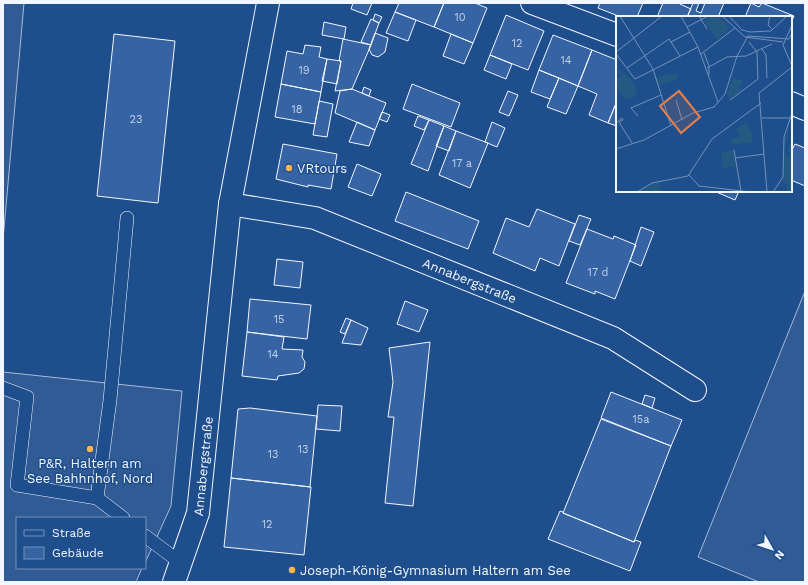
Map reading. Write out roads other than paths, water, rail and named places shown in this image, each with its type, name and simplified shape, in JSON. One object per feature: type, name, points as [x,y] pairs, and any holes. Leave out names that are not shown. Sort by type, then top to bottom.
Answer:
[{"type":"street","name":"Annabergstraße","points":[[177,572],[198,513],[230,204],[268,3]]},
{"type":"street","points":[[532,3],[616,35]]},
{"type":"street","points":[[792,103],[805,108]]},
{"type":"street","name":"Annabergstraße","points":[[230,204],[315,218],[613,338],[695,390]]},
{"type":"lane","points":[[97,498],[110,400],[127,218]]},
{"type":"lane","points":[[3,388],[27,397],[17,485],[97,498],[121,517]]},
{"type":"lane","points":[[146,537],[177,572]]},
{"type":"place","name":"VRtours","points":[[289,168]]},
{"type":"place","name":"P&R, Haltern am See Bahhnhof, Nord","points":[[90,449]]},
{"type":"place","name":"Joseph-König-Gymnasium Haltern am See","points":[[292,570]]}]
